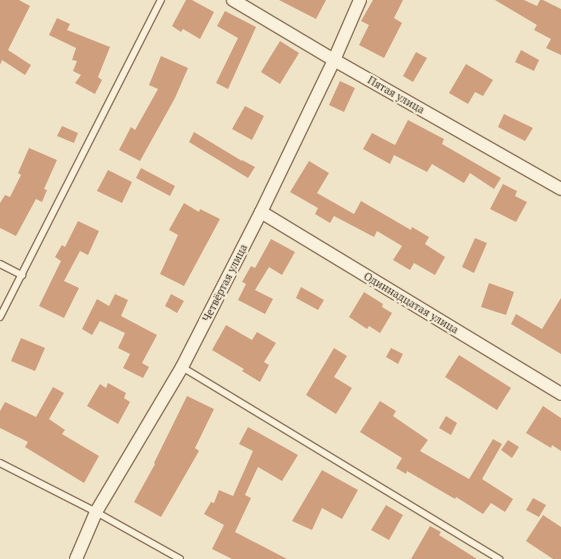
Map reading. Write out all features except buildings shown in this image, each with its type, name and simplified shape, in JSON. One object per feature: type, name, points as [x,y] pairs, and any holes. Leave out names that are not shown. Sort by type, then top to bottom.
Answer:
[{"type":"street","name":"Пятая улица","points":[[233,0],[334,60],[561,189]]},
{"type":"street","name":"Четвёртая улица","points":[[76,559],[96,512],[182,367],[261,212],[334,60],[360,0]]},
{"type":"street","name":"Одиннадцатая улица","points":[[261,212],[561,394]]},
{"type":"lane","points":[[0,317],[162,0]]},
{"type":"lane","points":[[0,264],[22,275]]},
{"type":"lane","points":[[182,367],[500,559]]},
{"type":"lane","points":[[0,463],[96,512],[180,559]]}]
